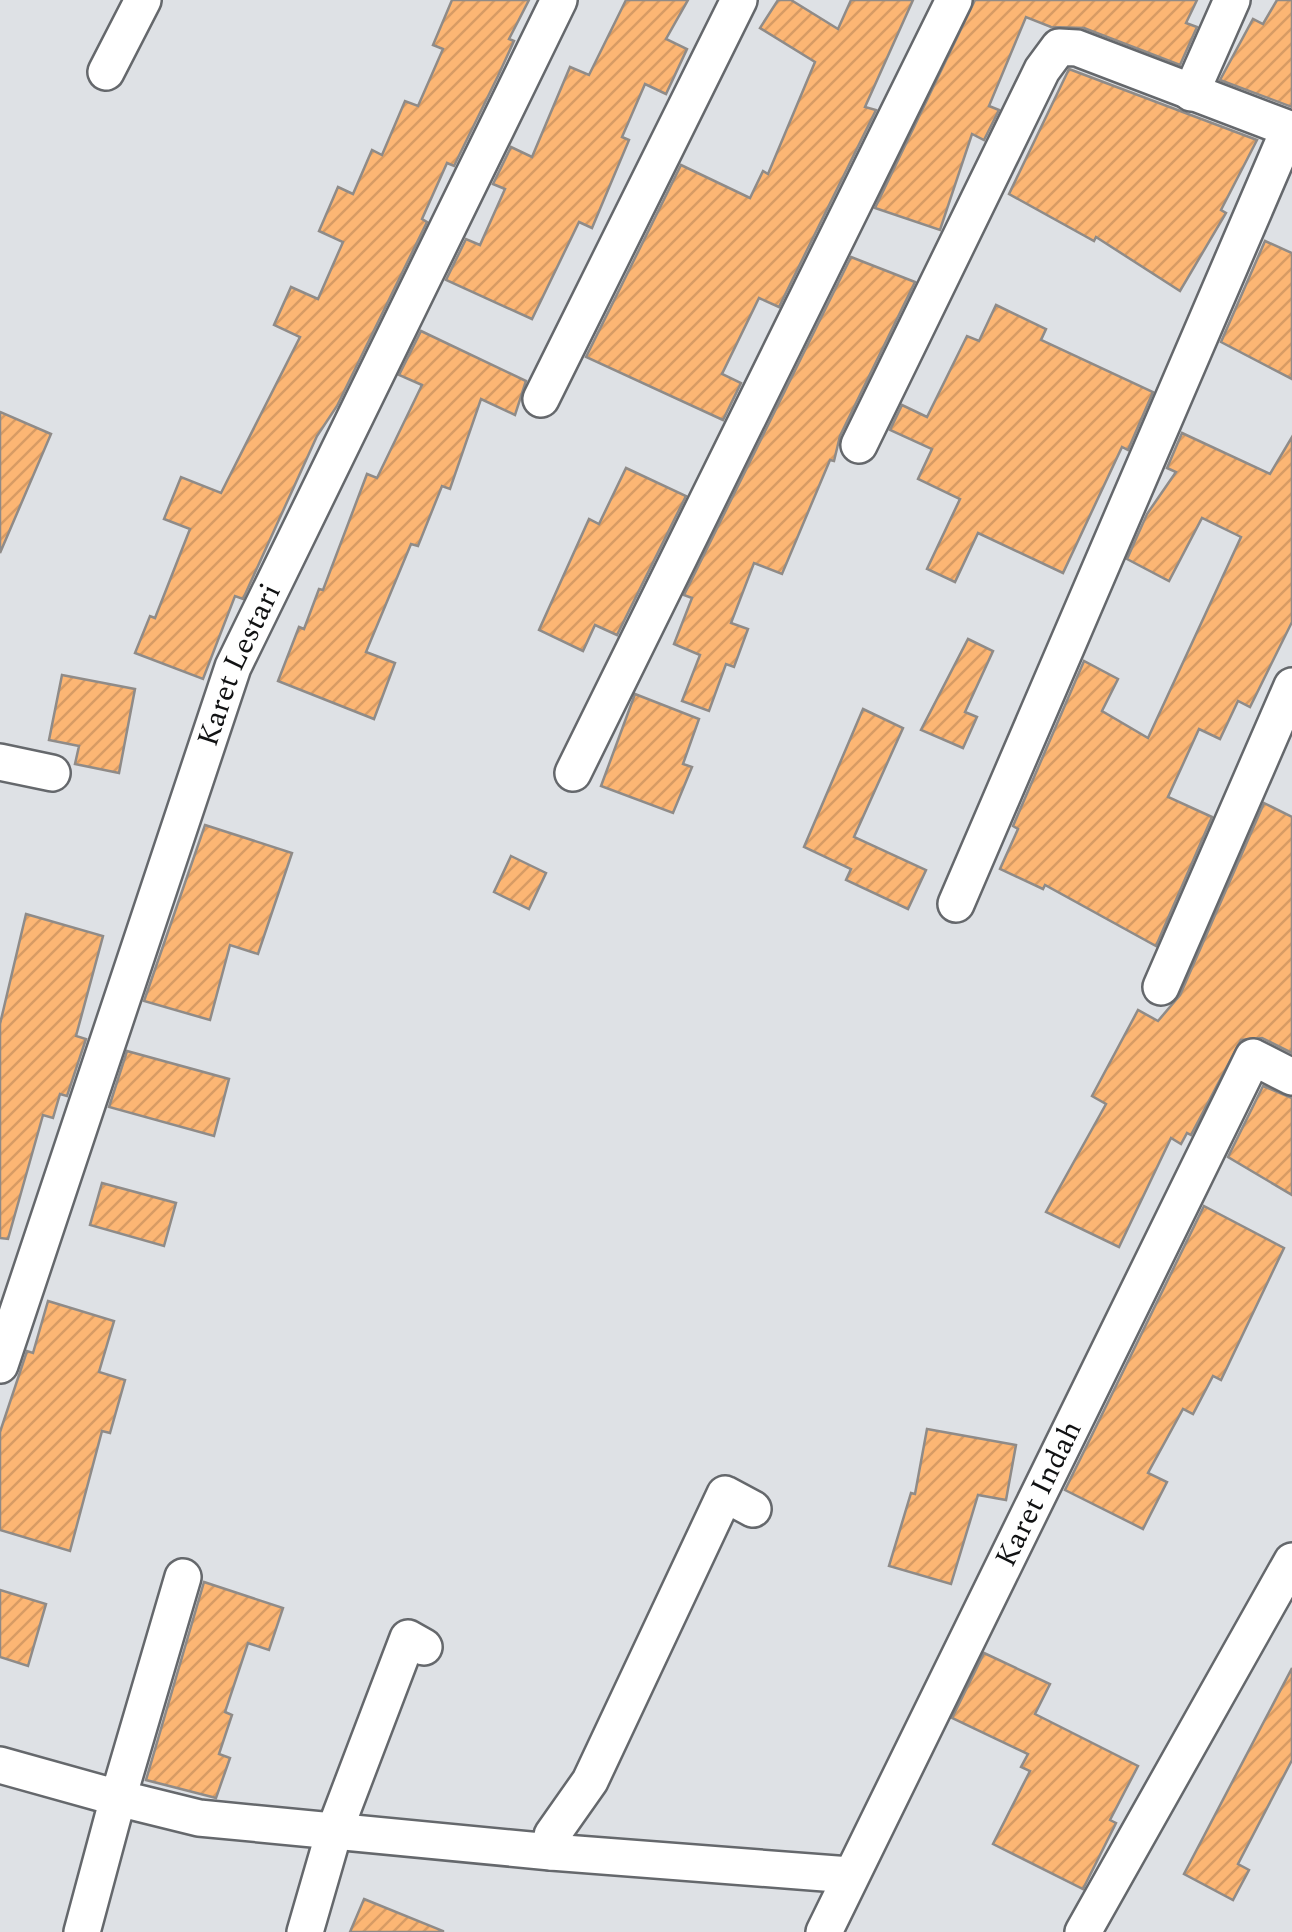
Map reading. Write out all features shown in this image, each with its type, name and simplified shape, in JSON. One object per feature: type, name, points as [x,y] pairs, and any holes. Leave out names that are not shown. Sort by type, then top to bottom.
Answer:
[{"type":"street","points":[[106,72],[143,0]]},
{"type":"street","name":"Karet Lestari","points":[[0,1365],[232,667],[559,0]]},
{"type":"street","points":[[541,398],[739,0]]},
{"type":"street","points":[[573,773],[954,0]]},
{"type":"street","points":[[1191,93],[1232,0]]},
{"type":"street","points":[[860,444],[1042,70],[1059,47],[1078,48],[1291,129],[956,904]]},
{"type":"street","points":[[1162,986],[1292,686]]},
{"type":"street","points":[[0,762],[52,773]]},
{"type":"street","name":"Karet Indah","points":[[824,1932],[1253,1057],[1292,1078]]},
{"type":"street","points":[[551,1852],[552,1835],[590,1781],[725,1494],[753,1509]]},
{"type":"street","points":[[1083,1932],[1292,1562]]},
{"type":"street","points":[[82,1932],[183,1577]]},
{"type":"street","points":[[305,1932],[334,1832],[408,1638],[424,1647]]},
{"type":"street","points":[[0,1765],[199,1818],[551,1852],[850,1875]]},
{"type":"building","points":[[452,0],[529,0],[509,39],[514,41],[498,76],[454,166],[447,163],[422,219],[427,222],[337,406],[317,436],[243,599],[235,596],[203,679],[135,653],[150,616],[155,618],[190,529],[164,519],[181,477],[221,493],[300,337],[274,325],[291,287],[318,299],[343,242],[319,231],[338,187],[353,194],[372,150],[382,155],[405,101],[418,106],[443,49],[433,45]]},
{"type":"building","points":[[626,0],[688,0],[666,39],[687,49],[666,94],[645,84],[622,137],[629,140],[592,228],[579,222],[532,319],[446,280],[466,239],[480,245],[505,189],[493,184],[511,147],[532,157],[570,67],[589,75]]},
{"type":"building","points":[[778,0],[791,0],[838,29],[851,0],[913,0],[865,107],[876,110],[779,307],[759,298],[722,374],[741,383],[723,420],[586,357],[681,165],[750,198],[763,171],[768,174],[815,62],[760,28]]},
{"type":"building","points":[[975,0],[1197,0],[1186,23],[1197,27],[1180,65],[1084,28],[1051,27],[1026,17],[989,106],[999,110],[984,140],[972,134],[940,230],[875,208]]},
{"type":"building","points":[[1277,0],[1292,0],[1292,107],[1220,80],[1253,19],[1263,24]]},
{"type":"building","points":[[1069,69],[1257,140],[1221,210],[1226,213],[1180,291],[1096,237],[1094,241],[1009,194]]},
{"type":"building","points":[[1265,241],[1292,253],[1292,379],[1221,342]]},
{"type":"building","points":[[851,257],[915,282],[840,436],[834,461],[830,460],[782,574],[754,563],[731,623],[748,629],[734,667],[726,664],[709,711],[682,701],[700,655],[674,644],[692,598],[684,595]]},
{"type":"building","points":[[996,305],[1046,329],[1041,340],[1153,392],[1128,450],[1122,447],[1063,573],[978,533],[955,582],[927,569],[960,499],[918,479],[932,449],[890,430],[902,405],[927,417],[967,336],[979,341]]},
{"type":"building","points":[[421,331],[526,381],[515,415],[481,399],[450,489],[442,486],[418,546],[411,544],[366,652],[395,663],[374,719],[278,681],[299,627],[304,629],[319,589],[323,590],[367,474],[377,478],[422,385],[399,375]]},
{"type":"building","points":[[0,412],[51,434],[0,553]]},
{"type":"building","points":[[1182,433],[1270,474],[1292,437],[1292,622],[1250,707],[1238,701],[1220,739],[1199,729],[1168,797],[1212,817],[1156,946],[1045,885],[1043,889],[1000,869],[1018,829],[1013,826],[1084,661],[1118,679],[1102,711],[1148,738],[1241,537],[1202,518],[1169,581],[1127,559],[1147,514],[1176,472],[1167,468]]},
{"type":"building","points":[[626,468],[686,496],[617,635],[595,625],[583,651],[539,630],[589,519],[599,524]]},
{"type":"building","points":[[968,639],[993,651],[965,712],[977,717],[963,748],[921,730]]},
{"type":"building","points":[[62,675],[135,689],[119,773],[75,764],[79,746],[49,740]]},
{"type":"building","points":[[635,694],[699,719],[683,764],[692,767],[673,813],[601,786]]},
{"type":"building","points":[[863,709],[903,728],[854,837],[926,870],[908,909],[846,880],[851,869],[804,847]]},
{"type":"building","points":[[1264,803],[1292,817],[1292,1053],[1262,1038],[1241,1040],[1191,1135],[1187,1133],[1181,1144],[1171,1138],[1119,1247],[1046,1212],[1106,1104],[1092,1096],[1138,1010],[1158,1021],[1180,995]]},
{"type":"building","points":[[205,825],[292,853],[258,954],[230,945],[210,1020],[144,1001]]},
{"type":"building","points":[[511,856],[546,873],[529,909],[494,892]]},
{"type":"building","points":[[26,914],[103,936],[76,1036],[86,1039],[67,1096],[60,1094],[53,1118],[43,1115],[8,1239],[0,1238],[0,1024]]},
{"type":"building","points":[[127,1051],[229,1079],[214,1136],[109,1107]]},
{"type":"building","points":[[1263,1086],[1292,1098],[1292,1195],[1228,1157]]},
{"type":"building","points":[[102,1183],[176,1203],[164,1246],[90,1225]]},
{"type":"building","points":[[1204,1206],[1284,1248],[1221,1380],[1213,1376],[1193,1414],[1183,1409],[1148,1473],[1167,1482],[1143,1529],[1065,1490]]},
{"type":"building","points":[[48,1301],[114,1321],[99,1372],[125,1380],[110,1433],[102,1431],[70,1551],[0,1530],[0,1432],[27,1351],[33,1353]]},
{"type":"building","points":[[927,1429],[1016,1445],[1006,1500],[978,1495],[951,1584],[889,1566],[911,1493],[915,1494]]},
{"type":"building","points":[[204,1582],[283,1608],[269,1650],[248,1643],[225,1712],[232,1715],[219,1754],[230,1758],[216,1798],[146,1780]]},
{"type":"building","points":[[0,1590],[46,1604],[28,1666],[0,1657]]},
{"type":"building","points":[[984,1653],[1050,1684],[1035,1714],[1138,1766],[1110,1820],[1116,1823],[1083,1889],[993,1844],[1030,1771],[1021,1767],[1028,1754],[952,1718]]},
{"type":"building","points":[[1292,1668],[1292,1760],[1238,1864],[1249,1870],[1233,1900],[1184,1874]]},
{"type":"building","points":[[364,1899],[443,1931],[443,1932],[350,1932]]}]
